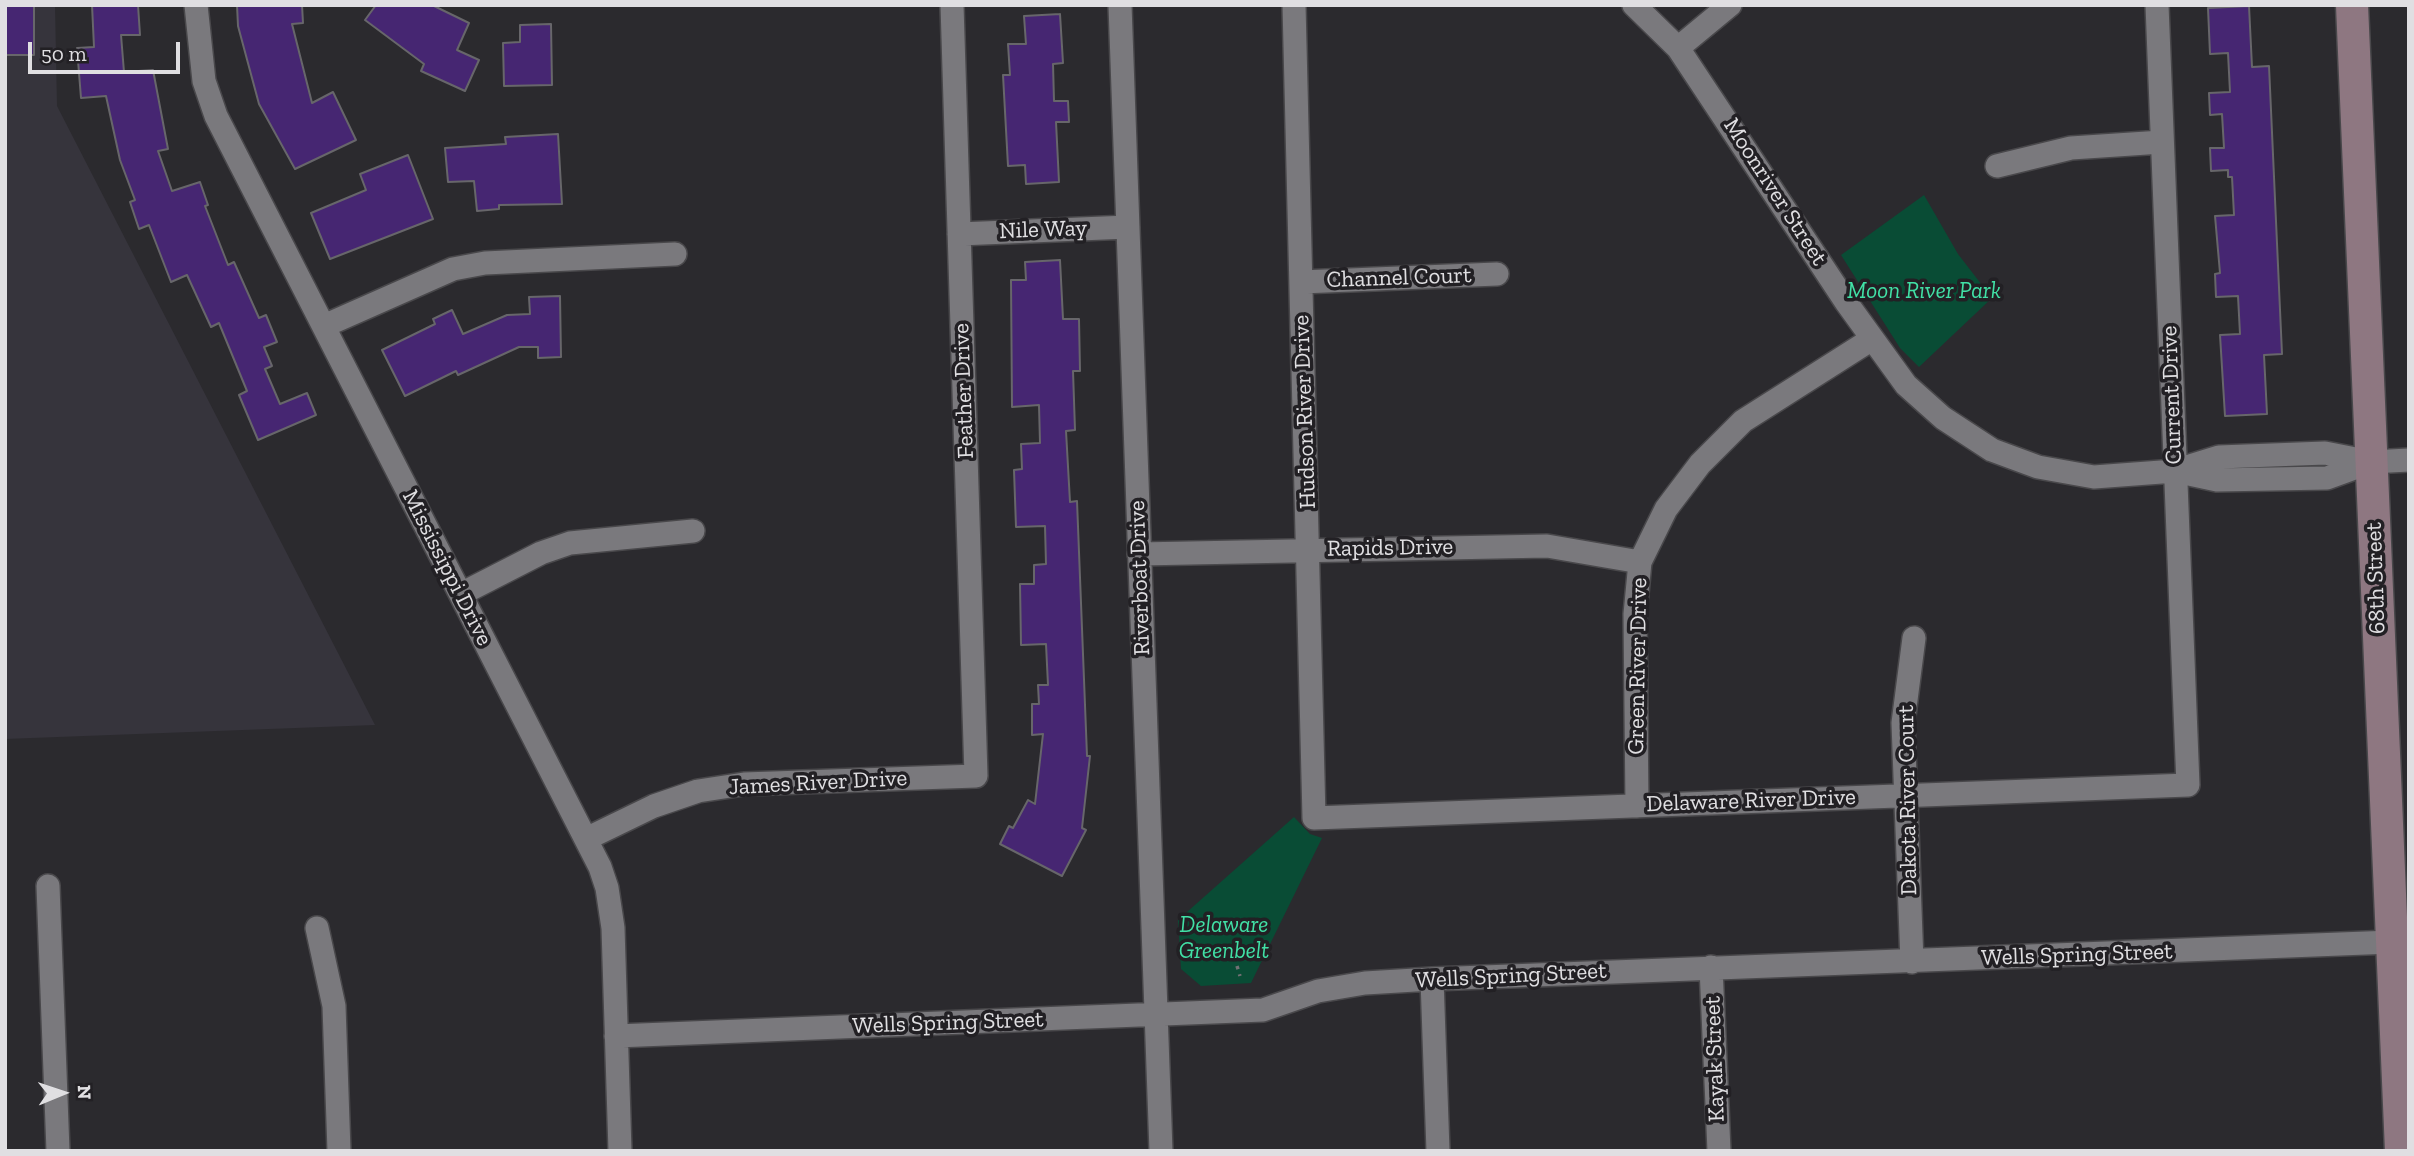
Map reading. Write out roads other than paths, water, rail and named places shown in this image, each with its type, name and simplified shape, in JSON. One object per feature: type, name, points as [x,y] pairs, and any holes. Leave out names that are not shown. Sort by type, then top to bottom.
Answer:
[{"type":"street","name":"Mississippi Drive","points":[[196,5],[204,81],[216,116],[586,839],[607,888],[613,929],[620,1151]]},
{"type":"street","name":"Feather Drive","points":[[952,5],[976,776]]},
{"type":"street","name":"Riverboat Drive","points":[[1120,5],[1161,1151]]},
{"type":"street","name":"Hudson River Drive","points":[[1294,5],[1314,818]]},
{"type":"street","name":"Moonriver Street","points":[[1634,5],[1678,48],[1872,339],[1906,385],[1943,418],[1992,450],[2038,467],[2094,477],[2175,471],[2217,480],[2327,478],[2371,462],[2409,460]]},
{"type":"street","points":[[1678,48],[1730,5]]},
{"type":"street","name":"Current Drive","points":[[2157,5],[2188,785]]},
{"type":"street","name":"68th Street","points":[[2352,5],[2371,462],[2400,942],[2401,1151]]},
{"type":"street","points":[[1997,166],[2071,148],[2162,142]]},
{"type":"street","name":"Nile Way","points":[[959,234],[1128,227]]},
{"type":"street","points":[[324,326],[453,269],[485,263],[675,254]]},
{"type":"street","name":"Channel Court","points":[[1301,282],[1497,274]]},
{"type":"street","name":"Green River Drive","points":[[1637,806],[1635,614],[1640,562],[1667,509],[1700,464],[1743,421],[1872,339]]},
{"type":"street","points":[[461,594],[541,553],[570,543],[693,531]]},
{"type":"street","name":"Rapids Drive","points":[[1139,554],[1547,546],[1640,562]]},
{"type":"street","name":"Dakota River Court","points":[[1912,962],[1903,723],[1914,638]]},
{"type":"street","name":"James River Drive","points":[[586,839],[654,807],[698,791],[744,784],[976,776]]},
{"type":"street","name":"Delaware River Drive","points":[[1314,818],[2188,785]]},
{"type":"street","points":[[48,886],[58,1151]]},
{"type":"street","points":[[317,928],[334,1006],[339,1151]]},
{"type":"street","name":"Wells Spring Street","points":[[617,1036],[1263,1010],[1318,991],[1365,983],[1432,979],[2400,942]]},
{"type":"street","name":"Kayak Street","points":[[1711,967],[1719,1151]]},
{"type":"street","points":[[1432,979],[1438,1151]]},
{"type":"park label","name":"Moon River Park","points":[[1924,291]]},
{"type":"park label","name":"Delaware Greenbelt","points":[[1224,938]]}]
